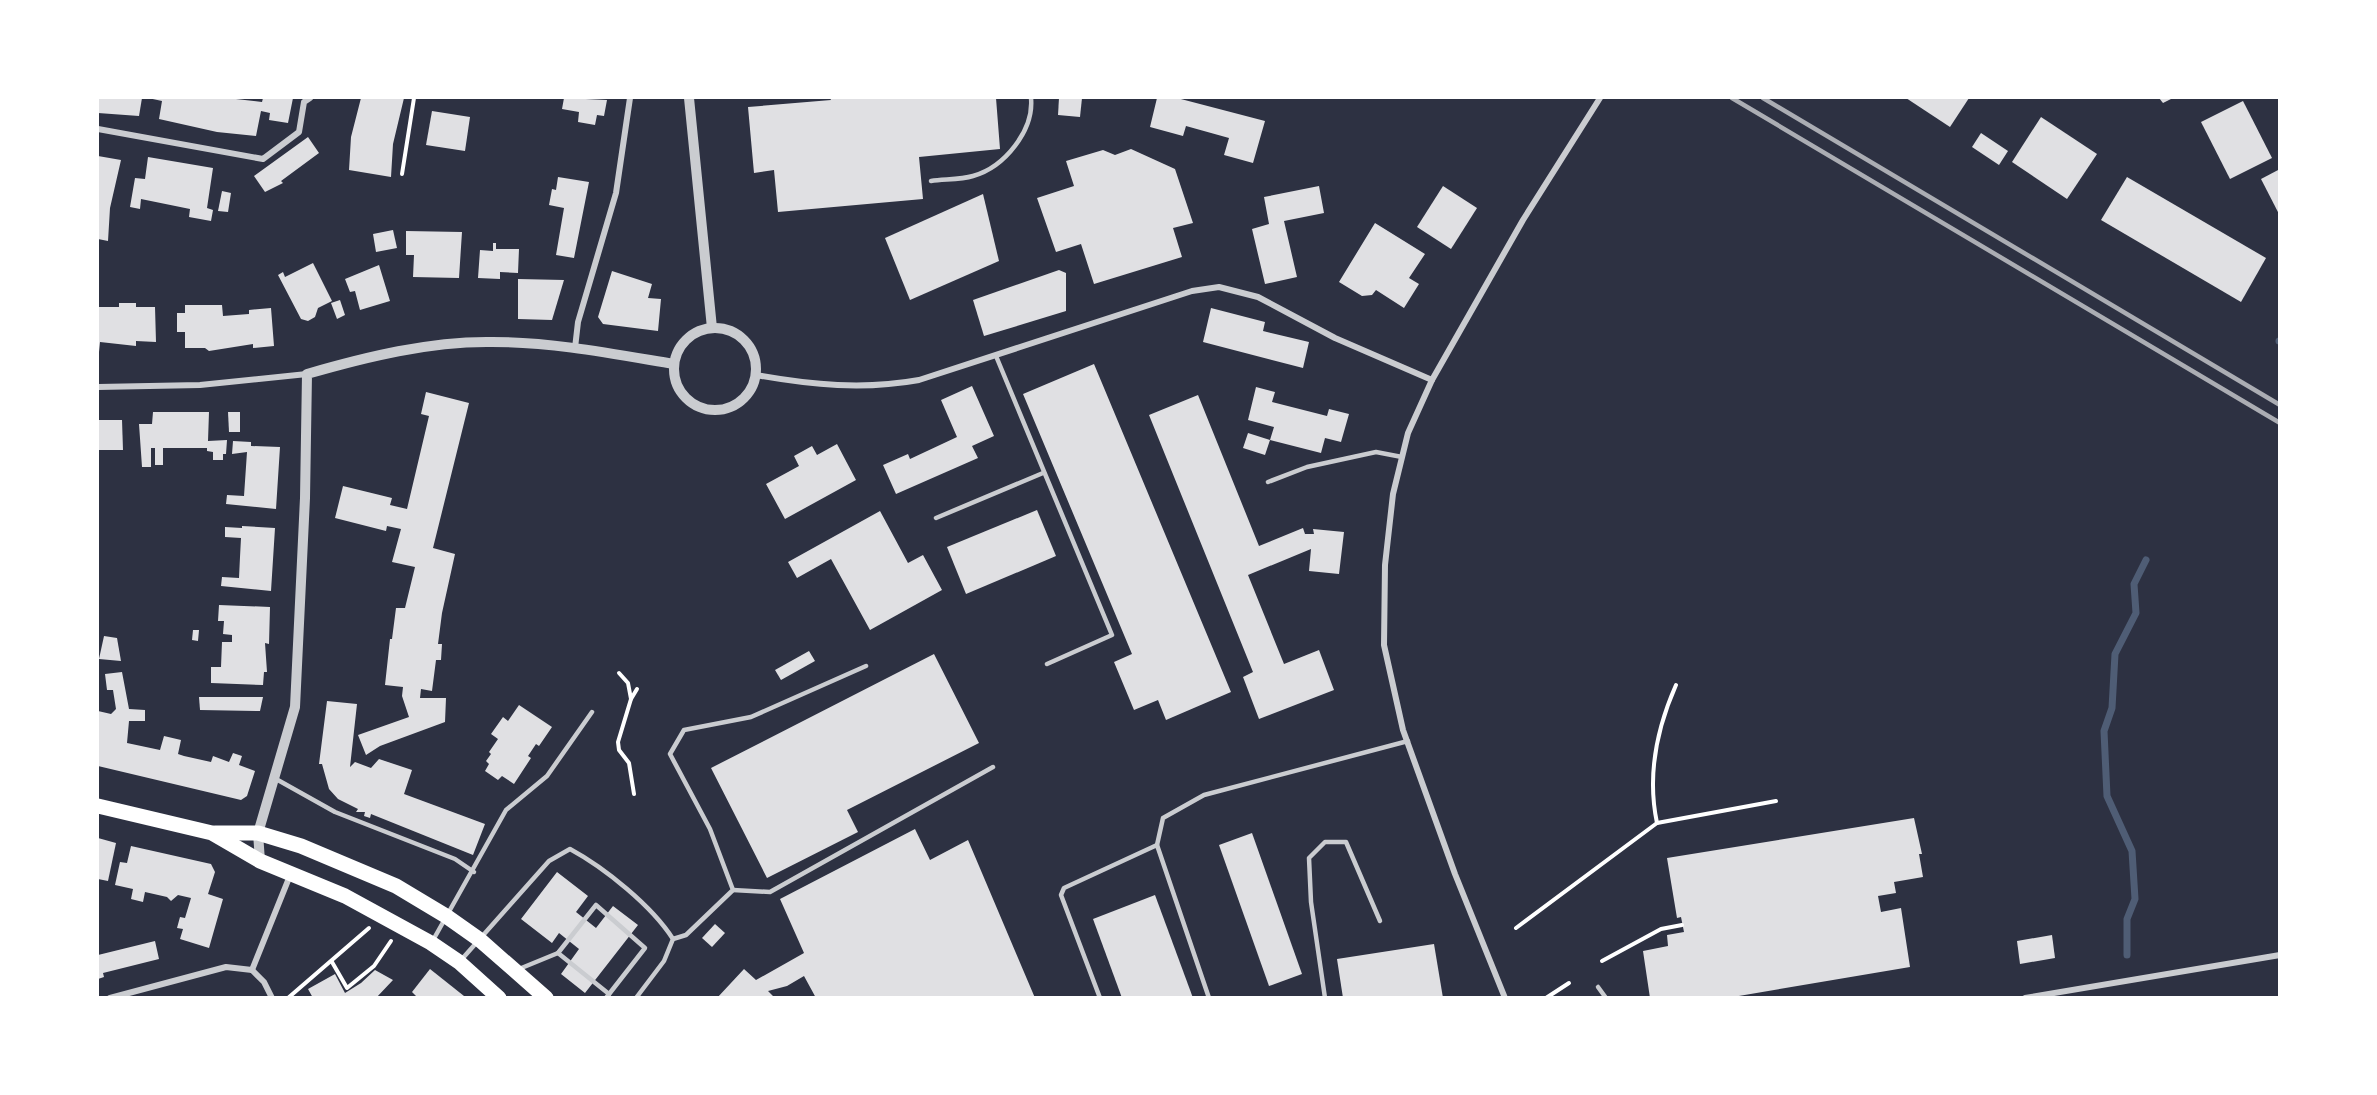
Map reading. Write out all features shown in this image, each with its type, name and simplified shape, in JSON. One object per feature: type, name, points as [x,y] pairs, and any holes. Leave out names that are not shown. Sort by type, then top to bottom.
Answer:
[{"type":"main road","points":[[98,806],[212,833],[258,833],[344,863],[396,886],[446,916],[480,940],[546,998]]},
{"type":"main road","points":[[212,833],[260,861],[292,872],[377,911],[459,962],[499,998]]},
{"type":"street","points":[[98,129],[263,159],[299,132],[304,102],[310,98]]},
{"type":"street","points":[[575,348],[578,322],[616,193],[630,98]]},
{"type":"street","points":[[689,98],[712,328]]},
{"type":"street","points":[[1505,998],[1459,885],[1408,741],[1384,645],[1385,565],[1392,494],[1408,433],[1432,380],[1523,220],[1600,98]]},
{"type":"street","points":[[756,375],[831,385],[882,387],[919,380],[1192,291],[1219,287],[1258,297],[1335,338],[1432,380]]},
{"type":"street","points":[[712,328],[727,330],[748,344],[755,358],[756,375],[743,400],[731,408],[718,411],[692,404],[678,388],[674,364],[687,339],[699,331],[712,328]]},
{"type":"street","points":[[98,387],[200,385],[307,374],[348,362],[453,344],[492,342],[575,348],[674,364]]},
{"type":"street","points":[[260,861],[258,833],[295,707],[305,498],[307,374]]},
{"type":"street","points":[[252,970],[292,872]]},
{"type":"street","points":[[2025,998],[2280,955]]},
{"type":"street","points":[[110,998],[226,967],[252,970],[264,982],[272,998]]},
{"type":"lane","points":[[931,181],[974,176],[1006,158],[1019,139],[1032,109],[1032,98]]},
{"type":"lane","points":[[996,356],[1112,635],[1047,664]]},
{"type":"lane","points":[[1268,482],[1307,467],[1376,452],[1402,457]]},
{"type":"lane","points":[[936,518],[1044,473]]},
{"type":"lane","points":[[733,890],[710,829],[670,754],[684,730],[751,717],[866,666]]},
{"type":"lane","points":[[431,943],[474,872],[506,810],[547,776],[592,712]]},
{"type":"lane","points":[[1209,998],[1157,845],[1163,818],[1204,795],[1408,741]]},
{"type":"lane","points":[[673,939],[686,935],[733,890],[770,892],[993,767]]},
{"type":"lane","points":[[274,779],[335,812],[455,859],[474,872]]},
{"type":"lane","points":[[1324,998],[1311,902],[1309,858],[1325,842],[1346,842],[1380,921]]},
{"type":"lane","points":[[1100,998],[1061,895],[1064,888],[1157,845]]},
{"type":"lane","points":[[459,962],[549,861],[570,849],[590,860],[662,921],[673,939]]},
{"type":"lane","points":[[515,971],[558,953],[596,905],[645,948],[607,996],[558,953]]},
{"type":"lane","points":[[636,998],[664,961],[673,939]]},
{"type":"lane","points":[[1598,987],[1606,998]]},
{"type":"path","points":[[402,174],[414,98]]},
{"type":"path","points":[[619,673],[628,683],[631,699]]},
{"type":"path","points":[[1657,822],[1653,802],[1657,740],[1661,721],[1676,685]]},
{"type":"path","points":[[634,794],[629,763],[619,750],[618,742],[631,699],[637,689]]},
{"type":"path","points":[[1515,928],[1657,822],[1776,801]]},
{"type":"path","points":[[288,998],[367,933],[377,911]]},
{"type":"path","points":[[332,962],[348,988],[374,966],[399,924]]},
{"type":"path","points":[[1602,961],[1661,929],[1683,925]]},
{"type":"path","points":[[1546,998],[1569,983]]},
{"type":"building","points":[[98,98],[142,98],[139,116],[98,113]]},
{"type":"building","points":[[148,98],[227,98],[262,102],[263,98],[293,98],[288,123],[269,120],[270,113],[261,111],[256,136],[217,132],[159,119],[162,101]]},
{"type":"building","points":[[361,98],[404,98],[393,144],[391,177],[349,170],[351,137]]},
{"type":"building","points":[[564,98],[607,100],[604,116],[597,115],[595,125],[578,122],[579,112],[562,109]]},
{"type":"building","points":[[830,98],[996,98],[1000,149],[919,157],[923,199],[778,212],[774,170],[754,173],[748,107],[831,100]]},
{"type":"building","points":[[1059,98],[1082,98],[1080,117],[1058,115]]},
{"type":"building","points":[[1157,98],[1177,98],[1265,121],[1253,163],[1224,155],[1229,138],[1186,126],[1183,136],[1150,127]]},
{"type":"building","points":[[1906,98],[1969,98],[1950,127]]},
{"type":"building","points":[[2159,98],[2173,98],[2163,103]]},
{"type":"building","points":[[2243,101],[2272,158],[2230,179],[2201,122]]},
{"type":"building","points":[[432,111],[470,117],[465,151],[426,145]]},
{"type":"building","points":[[2041,117],[2097,154],[2067,199],[2012,162]]},
{"type":"building","points":[[1981,133],[2008,151],[1999,165],[1972,147]]},
{"type":"building","points":[[308,137],[319,153],[281,181],[283,183],[265,192],[254,176]]},
{"type":"building","points":[[1131,149],[1175,169],[1193,223],[1173,228],[1182,257],[1094,284],[1081,244],[1056,252],[1037,198],[1074,186],[1066,161],[1103,150],[1115,155]]},
{"type":"building","points":[[98,156],[121,160],[110,208],[108,241],[98,239]]},
{"type":"building","points":[[148,157],[213,168],[207,208],[213,210],[211,221],[189,217],[190,209],[141,199],[140,209],[130,207],[135,178],[145,179]]},
{"type":"building","points":[[2280,169],[2280,216],[2261,179]]},
{"type":"building","points":[[558,177],[589,182],[574,258],[556,255],[564,208],[549,205],[552,189],[556,190]]},
{"type":"building","points":[[2127,177],[2266,258],[2241,302],[2101,220]]},
{"type":"building","points":[[1319,186],[1324,213],[1284,221],[1297,277],[1265,284],[1252,229],[1269,224],[1264,197]]},
{"type":"building","points":[[1443,186],[1477,208],[1451,249],[1417,227]]},
{"type":"building","points":[[222,191],[231,193],[228,212],[218,211]]},
{"type":"building","points":[[983,194],[999,261],[910,300],[885,238]]},
{"type":"building","points":[[1375,223],[1425,254],[1409,278],[1419,284],[1404,308],[1376,290],[1372,295],[1362,296],[1339,282]]},
{"type":"building","points":[[393,230],[397,248],[376,252],[373,234]]},
{"type":"building","points":[[406,231],[462,232],[459,278],[413,277],[414,255],[406,255]]},
{"type":"building","points":[[493,243],[496,243],[496,249],[519,249],[518,273],[500,272],[500,279],[478,278],[480,250],[493,251]]},
{"type":"building","points":[[313,263],[332,301],[318,308],[315,317],[308,321],[301,319],[278,275],[283,272],[285,277]]},
{"type":"building","points":[[379,265],[390,301],[360,310],[355,291],[350,292],[345,279]]},
{"type":"building","points":[[1059,270],[1066,273],[1066,311],[984,336],[973,300]]},
{"type":"building","points":[[612,271],[652,284],[648,298],[661,299],[658,331],[603,324],[598,317]]},
{"type":"building","points":[[518,279],[564,280],[552,320],[518,319]]},
{"type":"building","points":[[340,300],[345,315],[337,319],[331,303]]},
{"type":"building","points":[[119,303],[136,303],[136,307],[155,307],[156,342],[136,341],[136,346],[100,342],[98,362],[99,307],[119,307]]},
{"type":"building","points":[[185,305],[222,305],[223,316],[249,314],[249,310],[271,308],[274,346],[253,348],[253,344],[209,351],[205,348],[185,348],[185,332],[177,332],[177,313],[185,313]]},
{"type":"building","points":[[1211,308],[1265,322],[1263,331],[1309,342],[1303,368],[1203,342]]},
{"type":"building","points":[[1094,364],[1231,692],[1166,720],[1158,700],[1134,710],[1114,662],[1132,654],[1023,394]]},
{"type":"building","points":[[972,386],[994,436],[972,446],[978,458],[896,494],[883,465],[908,454],[910,459],[957,437],[941,400]]},
{"type":"building","points":[[1256,387],[1275,392],[1272,402],[1327,416],[1329,409],[1349,414],[1341,442],[1325,438],[1321,453],[1270,440],[1274,427],[1248,420]]},
{"type":"building","points":[[426,392],[469,403],[433,548],[455,554],[442,613],[438,644],[442,644],[441,660],[436,660],[432,691],[421,689],[420,698],[446,698],[445,722],[380,746],[366,755],[358,735],[409,717],[402,696],[403,687],[385,685],[396,608],[405,608],[415,567],[392,562],[401,529],[387,526],[386,531],[335,518],[343,486],[392,498],[390,505],[407,509],[429,416],[421,414]]},
{"type":"building","points":[[1198,395],[1259,546],[1303,528],[1305,534],[1314,534],[1313,529],[1344,532],[1339,574],[1309,571],[1311,549],[1248,575],[1284,664],[1319,650],[1334,690],[1259,719],[1243,677],[1253,672],[1149,415]]},
{"type":"building","points":[[153,412],[209,412],[208,441],[227,440],[223,460],[213,460],[213,452],[207,451],[207,448],[163,448],[163,465],[155,465],[155,448],[151,448],[151,467],[142,467],[139,424],[152,424]]},
{"type":"building","points":[[228,412],[240,412],[240,432],[229,432]]},
{"type":"building","points":[[98,420],[122,420],[123,450],[98,450]]},
{"type":"building","points":[[1248,433],[1270,440],[1265,455],[1243,448]]},
{"type":"building","points":[[233,441],[251,442],[251,446],[280,447],[276,509],[226,504],[227,495],[244,496],[247,452],[232,454]]},
{"type":"building","points":[[837,444],[856,480],[785,519],[766,484],[799,466],[794,456],[812,446],[817,455]]},
{"type":"building","points":[[1037,510],[1056,556],[966,594],[947,547]]},
{"type":"building","points":[[880,511],[908,563],[923,555],[942,590],[870,630],[831,559],[797,578],[788,562]]},
{"type":"building","points":[[242,526],[275,528],[271,591],[221,586],[222,577],[239,578],[241,538],[225,537],[225,527],[242,528]]},
{"type":"building","points":[[219,605],[270,607],[269,644],[265,643],[267,672],[264,672],[263,685],[211,683],[211,667],[221,667],[222,642],[232,642],[232,635],[223,634],[224,621],[218,621]]},
{"type":"building","points":[[193,630],[199,630],[198,641],[192,640]]},
{"type":"building","points":[[104,636],[117,638],[121,661],[99,659]]},
{"type":"building","points":[[809,651],[815,661],[781,680],[775,670]]},
{"type":"building","points":[[934,654],[979,743],[847,810],[858,832],[767,878],[711,768]]},
{"type":"building","points":[[122,672],[129,709],[145,710],[145,721],[129,721],[127,743],[160,750],[164,736],[181,740],[178,754],[184,756],[211,762],[213,756],[229,762],[233,753],[242,756],[239,765],[255,771],[247,796],[241,800],[98,766],[98,711],[111,714],[116,709],[113,690],[107,690],[105,674]]},
{"type":"building","points":[[199,697],[263,697],[260,711],[200,710]]},
{"type":"building","points":[[327,701],[357,704],[350,767],[355,762],[371,768],[379,759],[412,770],[404,794],[485,824],[473,855],[371,814],[370,818],[364,816],[365,812],[356,812],[358,809],[338,799],[329,789],[322,764],[319,764]]},
{"type":"building","points":[[519,705],[552,727],[539,746],[536,744],[528,756],[531,758],[514,784],[502,776],[498,780],[485,771],[489,764],[486,761],[491,754],[489,752],[498,739],[491,734],[503,717],[508,721]]},
{"type":"building","points":[[1914,818],[1922,854],[1919,854],[1923,877],[1894,882],[1896,893],[1878,896],[1881,912],[1901,908],[1910,967],[1727,998],[1650,998],[1643,951],[1668,946],[1667,935],[1684,932],[1681,917],[1677,918],[1667,858]]},
{"type":"building","points":[[915,829],[930,860],[968,840],[1035,998],[816,998],[804,976],[787,986],[768,991],[775,998],[717,998],[744,969],[756,980],[804,953],[780,899]]},
{"type":"building","points":[[1252,833],[1302,974],[1269,986],[1219,845]]},
{"type":"building","points":[[98,838],[116,843],[108,881],[98,879]]},
{"type":"building","points":[[131,846],[211,864],[215,872],[208,894],[223,899],[209,948],[180,939],[183,929],[177,928],[180,917],[185,918],[191,898],[178,895],[171,901],[167,897],[145,892],[143,902],[131,899],[133,889],[115,885],[120,862],[127,863]]},
{"type":"building","points":[[557,872],[588,896],[576,912],[596,928],[613,906],[638,925],[585,993],[561,974],[579,949],[559,933],[552,943],[521,919]]},
{"type":"building","points":[[1155,895],[1193,998],[1122,998],[1093,919]]},
{"type":"building","points":[[715,924],[725,933],[712,947],[702,938]]},
{"type":"building","points":[[2052,935],[2055,958],[2020,964],[2017,941]]},
{"type":"building","points":[[155,941],[159,959],[103,973],[104,977],[98,979],[98,955]]},
{"type":"building","points":[[1434,944],[1443,998],[1343,998],[1337,959]]},
{"type":"building","points":[[430,969],[464,996],[462,998],[418,998],[412,992]]},
{"type":"building","points":[[375,970],[393,980],[376,998],[313,998],[308,989],[335,974],[345,993]]},
{"type":"waterway","points":[[2127,955],[2127,919],[2135,899],[2132,851],[2107,796],[2104,731],[2112,708],[2115,654],[2136,613],[2134,584],[2146,560]]},
{"type":"railway","points":[[1732,98],[2280,423]]},
{"type":"railway","points":[[1763,98],[2280,405]]}]
